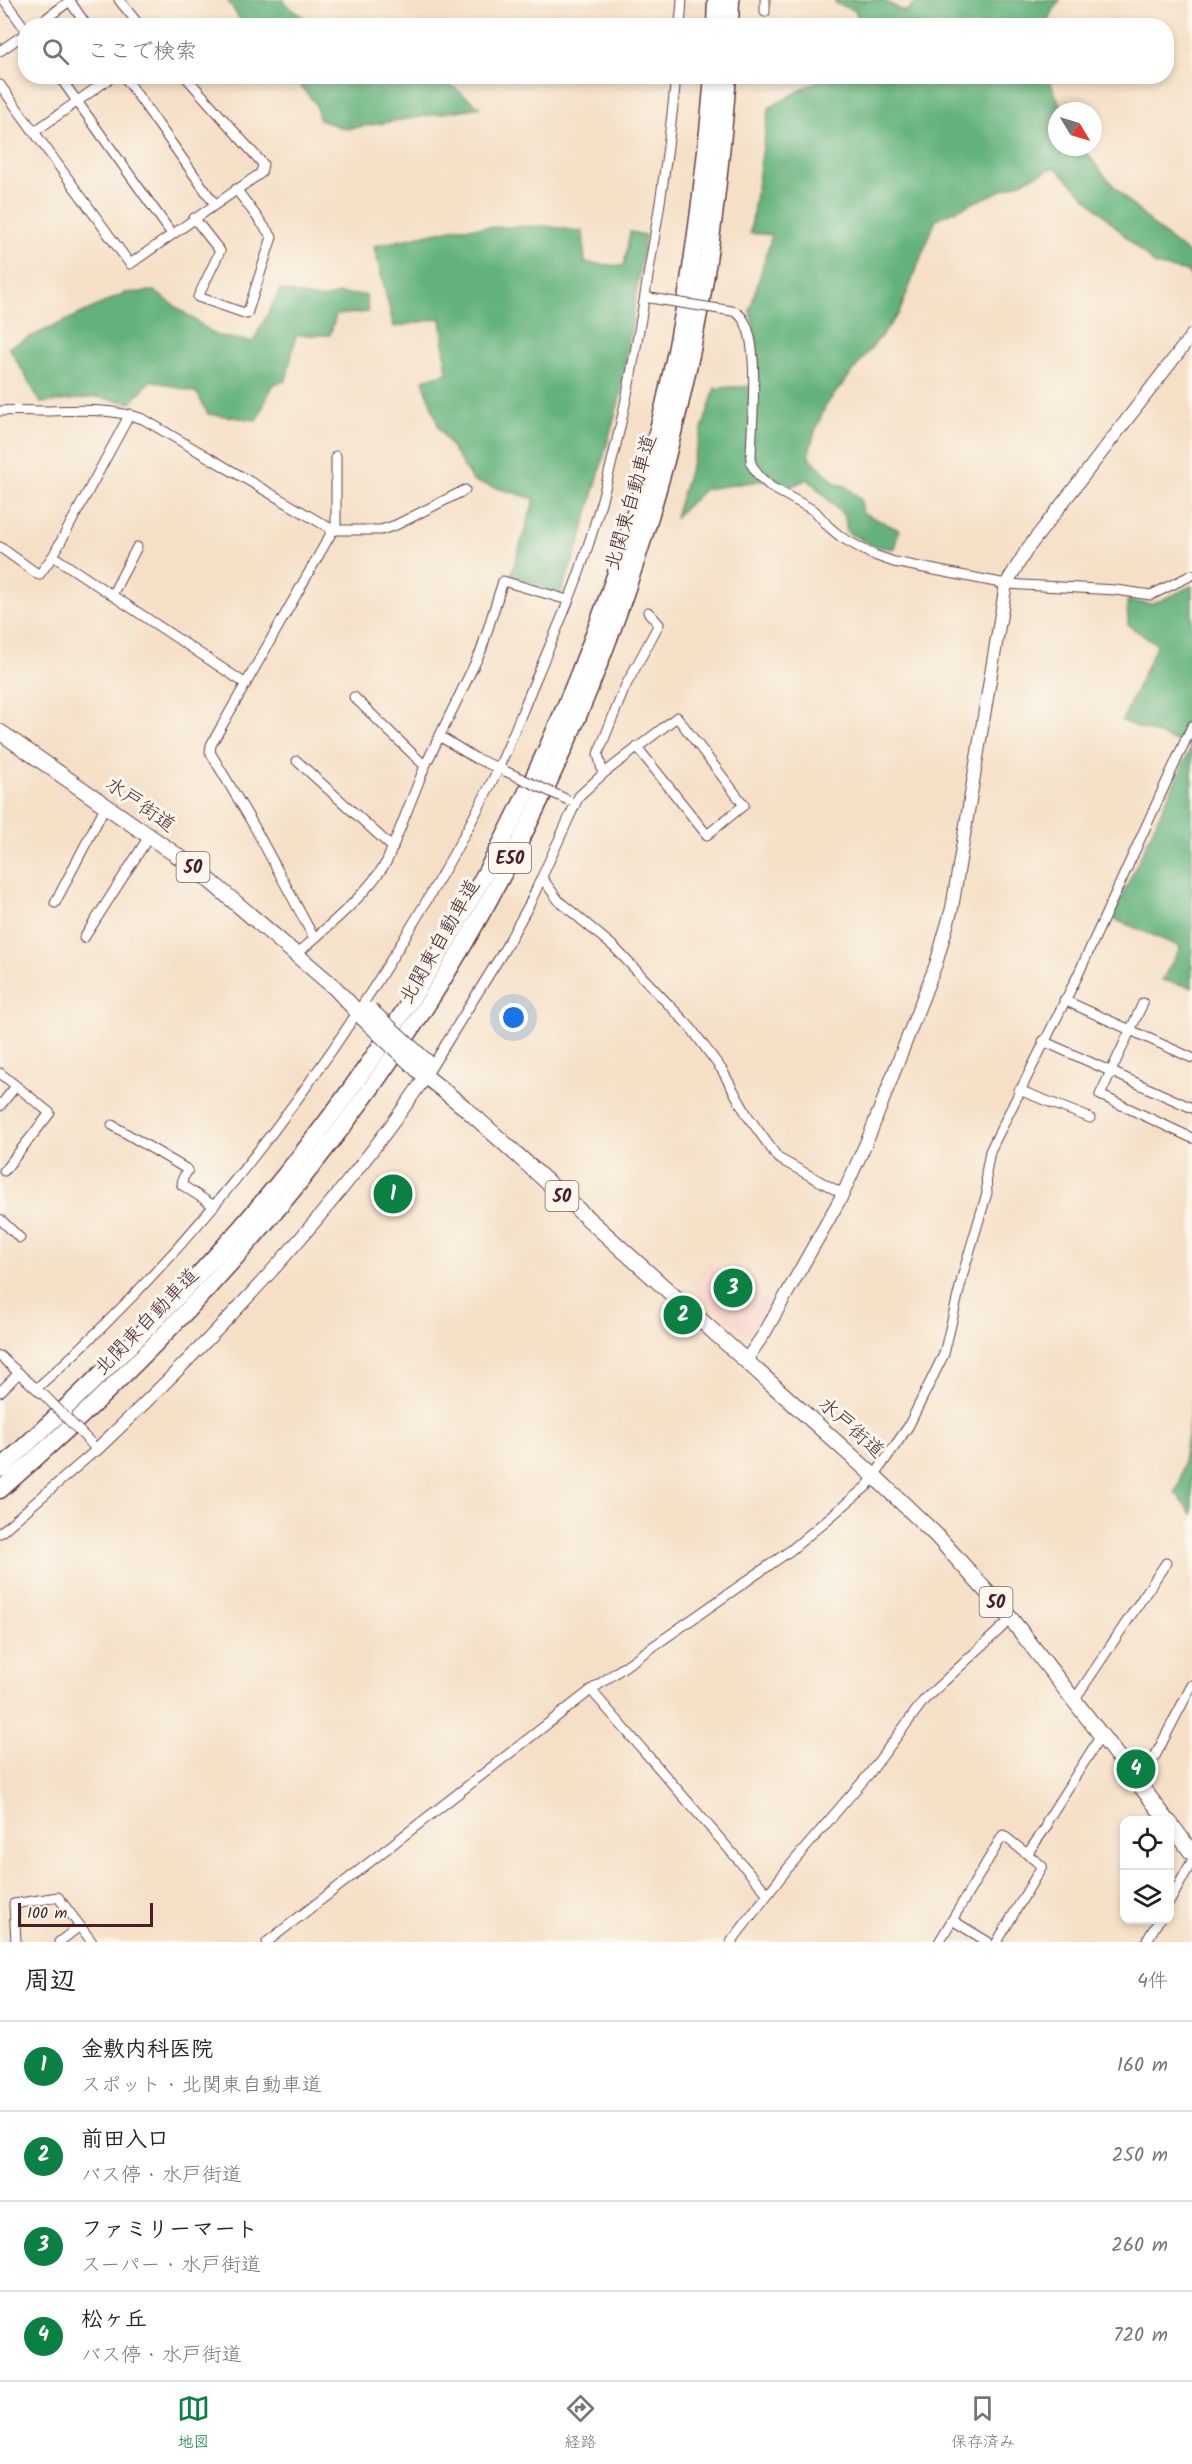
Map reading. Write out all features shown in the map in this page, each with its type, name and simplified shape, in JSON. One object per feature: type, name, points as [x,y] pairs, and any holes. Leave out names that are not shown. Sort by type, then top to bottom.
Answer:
[{"type":"highway","points":[[715,18],[716,0]]},
{"type":"highway","points":[[730,18],[731,0]]},
{"type":"highway","name":"北関東自動車道","points":[[0,1469],[74,1401],[180,1294],[249,1218],[302,1153],[355,1084],[412,998],[463,913],[505,836],[540,763],[594,635],[620,559],[650,456],[687,294],[708,140],[712,84]]},
{"type":"highway","name":"北関東自動車道","points":[[0,1490],[84,1414],[215,1281],[314,1164],[424,1009],[476,922],[519,841],[578,717],[609,639],[635,563],[665,460],[686,377],[702,297],[723,140],[727,84]]},
{"type":"main road","name":"水戸街道","points":[[0,732],[150,835],[231,897],[363,1012],[464,1107],[875,1477],[936,1535],[1011,1618],[1163,1816]]},
{"type":"main road","name":"水戸街道","points":[[1174,1830],[1192,1853]]},
{"type":"street","points":[[4,0],[18,20]]},
{"type":"street","points":[[46,18],[70,0],[82,18]]},
{"type":"street","points":[[119,0],[134,18]]},
{"type":"street","points":[[681,18],[682,0]]},
{"type":"street","points":[[765,0],[765,12]]},
{"type":"street","points":[[0,51],[18,38]]},
{"type":"street","points":[[64,84],[172,234]]},
{"type":"street","points":[[34,132],[102,84]]},
{"type":"street","points":[[130,84],[214,203]]},
{"type":"street","points":[[0,85],[130,264],[261,172],[263,164],[192,84]]},
{"type":"street","points":[[40,1391],[214,1206],[302,1096],[363,1012],[502,770],[568,600],[598,510],[621,426],[648,298],[667,163],[675,84]]},
{"type":"street","points":[[194,218],[220,251],[198,297],[247,314],[272,237],[236,189]]},
{"type":"street","points":[[648,298],[736,312],[745,321],[753,343],[751,464],[759,476],[771,487],[815,511],[829,528],[871,554],[927,569],[1006,584],[1116,590],[1151,595],[1192,575]]},
{"type":"street","points":[[746,1359],[764,1334],[843,1194],[870,1134],[945,937],[1006,584],[1029,548],[1192,334]]},
{"type":"street","points":[[0,411],[78,410],[117,411],[130,414],[143,419],[334,530],[381,530],[396,525],[465,490]]},
{"type":"street","points":[[0,547],[39,575],[53,556],[130,414]]},
{"type":"street","points":[[314,938],[259,835],[210,752],[211,745],[334,530],[336,456]]},
{"type":"street","points":[[112,595],[137,546]]},
{"type":"street","points":[[53,556],[246,684]]},
{"type":"street","points":[[296,955],[380,873],[393,848],[425,766],[481,651],[503,581],[568,600]]},
{"type":"street","points":[[603,774],[598,754],[625,687],[659,624],[648,612]]},
{"type":"street","points":[[354,697],[425,766]]},
{"type":"street","points":[[0,1533],[192,1357],[283,1260],[355,1173],[503,952],[542,878],[572,802],[603,774],[638,747],[677,717],[744,806],[707,835],[638,747]]},
{"type":"street","points":[[267,1942],[591,1690],[791,1550],[854,1498],[875,1477],[908,1427],[944,1354],[964,1270],[987,1192],[986,1173],[990,1151],[1064,1000],[1192,726]]},
{"type":"street","points":[[441,737],[475,758],[572,802]]},
{"type":"street","points":[[297,761],[393,848]]},
{"type":"street","points":[[55,903],[106,805]]},
{"type":"street","points":[[84,938],[150,835]]},
{"type":"street","points":[[542,878],[560,901],[614,947],[696,1034],[722,1070],[747,1115],[778,1158],[843,1194]]},
{"type":"street","points":[[1064,1000],[1192,1058]]},
{"type":"street","points":[[1143,1003],[1100,1095],[1192,1138]]},
{"type":"street","points":[[1044,1041],[1192,1108]]},
{"type":"street","points":[[0,1073],[51,1113],[4,1171]]},
{"type":"street","points":[[0,1106],[16,1086]]},
{"type":"street","points":[[1019,1090],[1090,1118]]},
{"type":"street","points":[[112,1125],[188,1170],[182,1185],[214,1206]]},
{"type":"street","points":[[0,1219],[20,1238]]},
{"type":"street","points":[[0,1356],[40,1391],[93,1446]]},
{"type":"street","points":[[0,1392],[19,1373]]},
{"type":"street","points":[[1075,1700],[1166,1563]]},
{"type":"street","points":[[731,1942],[766,1893],[869,1774],[924,1700],[1011,1618]]},
{"type":"street","points":[[1140,1785],[1192,1685]]},
{"type":"street","points":[[591,1690],[766,1893]]},
{"type":"street","points":[[1027,1854],[1047,1826],[1047,1821],[1102,1734]]},
{"type":"street","points":[[939,1942],[1003,1835],[1042,1866],[997,1942]]},
{"type":"street","points":[[1174,1894],[1192,1861]]},
{"type":"street","points":[[16,1942],[14,1904],[58,1897],[92,1942]]},
{"type":"street","points":[[952,1920],[988,1942]]},
{"type":"street","points":[[1146,1942],[1157,1924]]},
{"type":"street","points":[[59,1942],[80,1926]]},
{"type":"shaded area","points":[[708,1261],[771,1304],[750,1337],[691,1287]]},
{"type":"green space","points":[[227,0],[285,0],[284,3],[304,18],[239,18]]},
{"type":"green space","points":[[835,0],[882,0],[905,12],[918,0],[1060,0],[1049,18],[858,18],[854,10],[836,4]]},
{"type":"green space","points":[[299,84],[445,84],[453,87],[480,107],[346,129],[319,120],[316,104]]},
{"type":"green space","points":[[812,84],[1051,84],[1059,102],[1048,102],[1048,156],[1089,156],[1133,206],[1192,256],[1192,279],[1188,272],[1155,265],[1055,167],[936,219],[899,313],[826,405],[808,456],[837,484],[846,486],[861,500],[863,513],[899,530],[894,549],[874,546],[847,532],[845,517],[808,479],[786,488],[771,479],[705,489],[675,517],[715,388],[757,386],[757,343],[750,310],[772,235],[750,233],[769,108]]},
{"type":"green space","points":[[545,226],[583,232],[585,263],[624,266],[630,232],[645,235],[621,394],[580,541],[560,595],[511,574],[535,499],[473,481],[439,428],[423,380],[447,373],[441,318],[394,327],[374,246],[457,228]]},
{"type":"green space","points":[[280,290],[323,299],[338,294],[366,295],[368,312],[336,315],[330,335],[296,335],[286,381],[273,384],[257,420],[208,414],[197,393],[151,380],[131,403],[96,397],[41,403],[9,347],[125,293],[154,291],[217,336],[253,342]]},
{"type":"green space","points":[[1192,586],[1192,987],[1162,980],[1181,947],[1112,918],[1191,747],[1122,721],[1157,644],[1128,625],[1127,601],[1153,604]]},
{"type":"green space","points":[[1192,1401],[1192,1514],[1175,1492],[1180,1483]]},
{"type":"place","name":"金敷内科医院","points":[[393,1194]]},
{"type":"place","name":"ファミリーマート","points":[[733,1288]]},
{"type":"place","name":"前田入口","points":[[683,1315]]},
{"type":"place","name":"松ヶ丘","points":[[1136,1769]]}]
